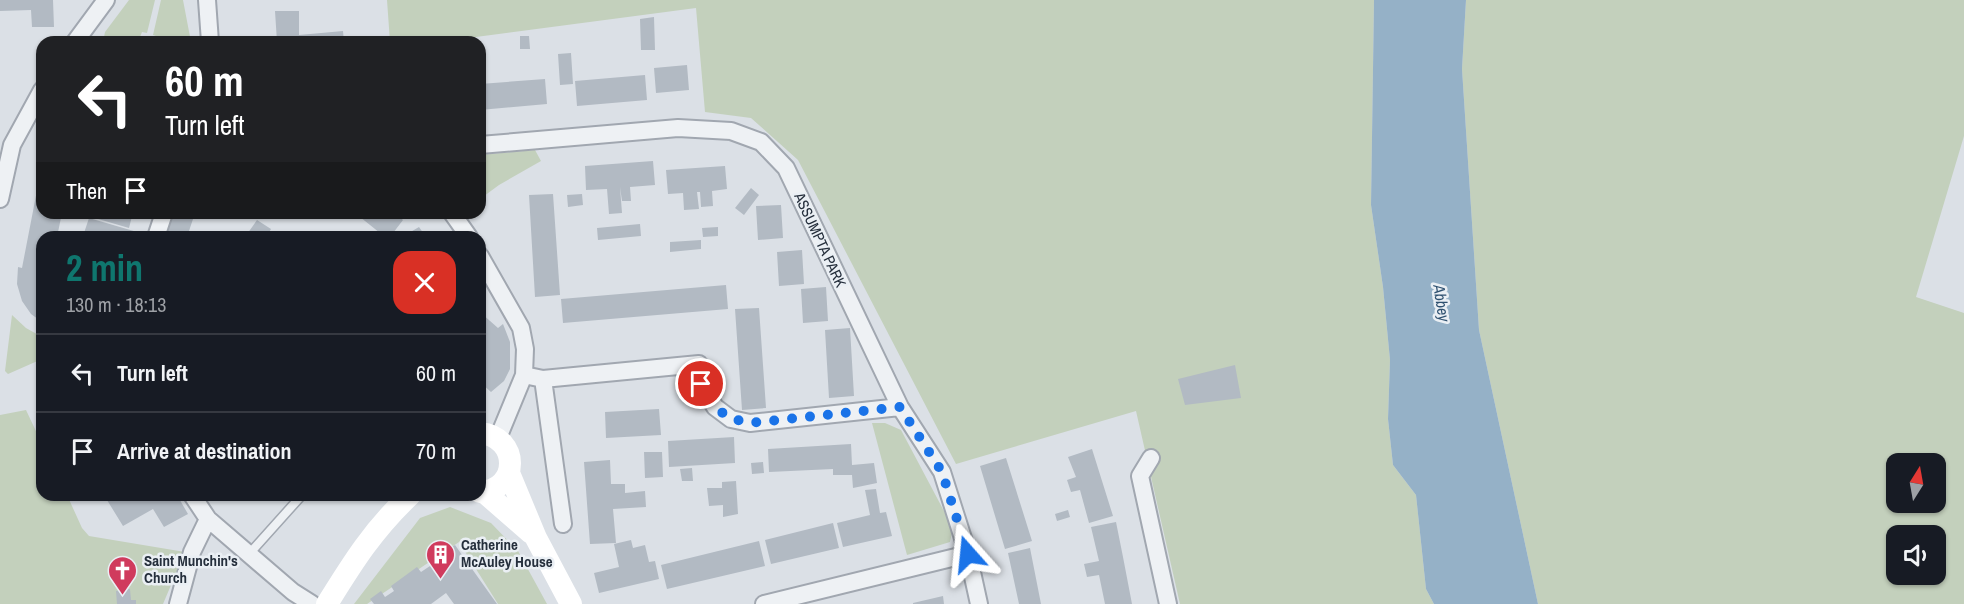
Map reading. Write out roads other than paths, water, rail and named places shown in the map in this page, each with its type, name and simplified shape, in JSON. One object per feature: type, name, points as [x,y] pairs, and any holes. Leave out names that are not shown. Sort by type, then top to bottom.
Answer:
[{"type":"main road","points":[[489,436],[505,445],[509,454],[509,473],[536,538],[571,604]]},
{"type":"main road","points":[[486,491],[499,486],[509,473]]},
{"type":"main road","points":[[486,495],[536,538]]},
{"type":"main road","points":[[327,604],[365,544],[385,519],[404,501]]},
{"type":"street","points":[[79,36],[106,0]]},
{"type":"street","points":[[207,0],[210,36]]},
{"type":"street","points":[[0,199],[12,145],[36,101]]},
{"type":"street","name":"ASSUMPTA PARK","points":[[486,144],[678,128],[731,131],[761,142],[786,168],[900,407],[942,472],[968,554],[979,604]]},
{"type":"street","points":[[486,267],[521,328],[525,349],[524,375],[489,436]]},
{"type":"street","points":[[524,375],[543,379],[699,364],[701,384],[715,407],[731,419],[750,423],[900,407]]},
{"type":"street","points":[[543,379],[563,524]]},
{"type":"street","points":[[1151,458],[1140,476],[1168,604]]},
{"type":"street","points":[[196,501],[208,519],[248,555],[293,592],[312,604]]},
{"type":"street","points":[[178,604],[192,552],[208,519]]},
{"type":"street","points":[[764,604],[785,602],[968,554]]},
{"type":"lane","points":[[248,555],[297,501]]},
{"type":"water","name":"Abbey","points":[[1374,0],[1466,0],[1462,69],[1479,330],[1538,604],[1434,604],[1426,589],[1416,495],[1393,465],[1388,419],[1390,360],[1383,287],[1371,205]]},
{"type":"place","name":"Catherine McAuley House","points":[[440,580]]},
{"type":"place","name":"Saint Munchin's Church","points":[[123,596]]}]
